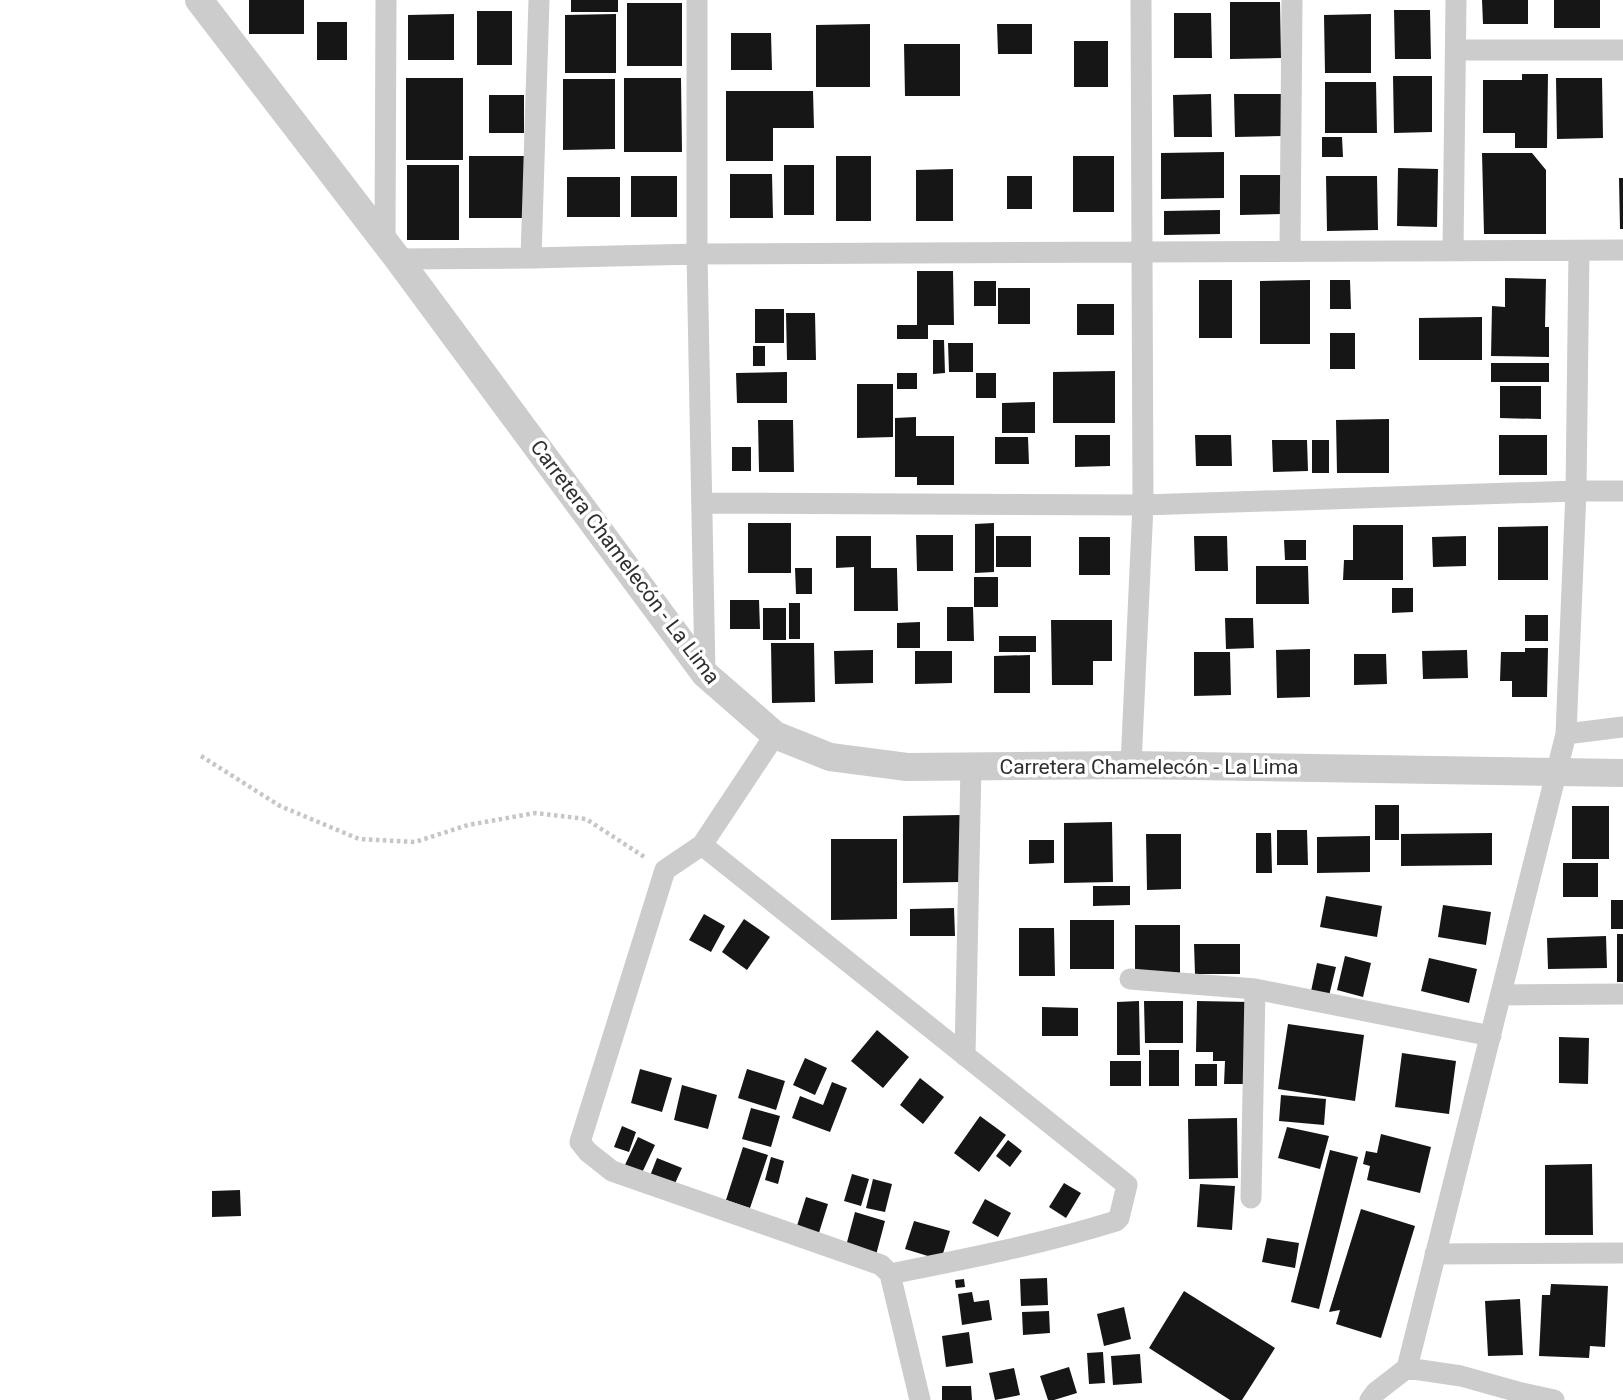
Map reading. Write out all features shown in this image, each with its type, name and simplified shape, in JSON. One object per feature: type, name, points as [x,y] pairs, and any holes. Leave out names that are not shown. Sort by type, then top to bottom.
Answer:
[{"type":"street","name":"Carretera Chamelecón - La Lima","points":[[199,0],[218,13],[705,674],[775,735],[830,757],[907,767],[1132,765],[1623,774]]},
{"type":"street","points":[[386,0],[392,251],[531,258],[697,254],[1623,250]]},
{"type":"street","points":[[531,258],[539,0]]},
{"type":"street","points":[[697,0],[697,254],[705,674]]},
{"type":"street","points":[[1132,765],[1143,505],[1141,0]]},
{"type":"street","points":[[1290,251],[1292,0]]},
{"type":"street","points":[[1453,250],[1456,0]]},
{"type":"street","points":[[1455,50],[1623,50]]},
{"type":"street","points":[[1370,1400],[1376,1392],[1407,1368],[1566,734],[1576,491],[1579,251]]},
{"type":"street","points":[[702,503],[1143,505],[1623,491]]},
{"type":"street","points":[[1566,734],[1623,727]]},
{"type":"street","points":[[775,735],[702,845],[665,870],[580,1142],[588,1153],[612,1171],[881,1265],[890,1274],[920,1400]]},
{"type":"street","points":[[965,1056],[971,766]]},
{"type":"street","points":[[702,845],[1127,1185],[1119,1218],[1103,1225],[953,1262],[890,1274]]},
{"type":"street","points":[[1130,979],[1255,989],[1491,1036]]},
{"type":"street","points":[[1251,1198],[1255,989]]},
{"type":"street","points":[[1501,995],[1623,994]]},
{"type":"street","points":[[1435,1254],[1623,1254]]},
{"type":"street","points":[[1407,1368],[1461,1376],[1554,1400]]},
{"type":"path","points":[[201,756],[280,806],[359,839],[415,842],[468,825],[535,813],[586,819],[665,870]]},
{"type":"building","points":[[249,0],[304,0],[304,34],[249,34]]},
{"type":"building","points":[[571,0],[618,0],[618,12],[571,12]]},
{"type":"building","points":[[1482,0],[1528,0],[1528,24],[1483,24]]},
{"type":"building","points":[[1554,0],[1600,0],[1600,28],[1554,28]]},
{"type":"building","points":[[1230,2],[1280,2],[1281,58],[1230,59]]},
{"type":"building","points":[[627,3],[682,3],[682,66],[627,66]]},
{"type":"building","points":[[1394,10],[1430,10],[1431,59],[1395,59]]},
{"type":"building","points":[[477,11],[512,11],[512,65],[477,65]]},
{"type":"building","points":[[1174,13],[1211,13],[1212,58],[1174,58]]},
{"type":"building","points":[[454,14],[454,60],[408,60],[408,15]]},
{"type":"building","points":[[616,14],[616,73],[565,73],[565,15]]},
{"type":"building","points":[[1371,14],[1371,73],[1325,73],[1324,15]]},
{"type":"building","points":[[317,22],[347,22],[347,60],[317,60]]},
{"type":"building","points":[[870,24],[870,87],[816,87],[816,25]]},
{"type":"building","points":[[997,24],[1032,24],[1032,54],[998,54]]},
{"type":"building","points":[[731,33],[771,33],[772,70],[731,70]]},
{"type":"building","points":[[1074,41],[1108,41],[1108,87],[1074,87]]},
{"type":"building","points":[[904,44],[960,44],[960,96],[905,96]]},
{"type":"building","points":[[1522,74],[1548,74],[1547,148],[1515,148],[1515,133],[1483,133],[1483,80],[1522,80]]},
{"type":"building","points":[[1393,76],[1432,76],[1432,132],[1394,133]]},
{"type":"building","points":[[406,78],[463,78],[463,160],[406,160]]},
{"type":"building","points":[[624,78],[681,78],[682,152],[624,152]]},
{"type":"building","points":[[1556,78],[1602,78],[1603,138],[1557,139]]},
{"type":"building","points":[[563,79],[615,79],[615,149],[563,150]]},
{"type":"building","points":[[1325,82],[1376,82],[1377,133],[1325,133]]},
{"type":"building","points":[[726,91],[813,91],[814,128],[773,128],[773,161],[726,161]]},
{"type":"building","points":[[1211,94],[1212,137],[1174,137],[1173,95]]},
{"type":"building","points":[[1234,94],[1283,94],[1283,136],[1235,137]]},
{"type":"building","points":[[489,95],[524,95],[524,133],[489,133]]},
{"type":"building","points":[[1322,137],[1342,137],[1343,157],[1322,157]]},
{"type":"building","points":[[1224,152],[1224,198],[1161,199],[1161,153]]},
{"type":"building","points":[[1482,153],[1532,153],[1546,170],[1546,234],[1484,234]]},
{"type":"building","points":[[469,156],[525,156],[525,218],[469,218]]},
{"type":"building","points":[[836,156],[871,156],[871,221],[836,221]]},
{"type":"building","points":[[1073,156],[1114,156],[1114,212],[1073,212]]},
{"type":"building","points":[[407,165],[459,165],[459,240],[407,240]]},
{"type":"building","points":[[784,165],[814,165],[814,215],[784,215]]},
{"type":"building","points":[[1398,168],[1438,169],[1437,227],[1397,226]]},
{"type":"building","points":[[953,169],[953,221],[916,221],[916,170]]},
{"type":"building","points":[[730,174],[772,174],[773,218],[730,218]]},
{"type":"building","points":[[1240,175],[1283,175],[1283,214],[1240,215]]},
{"type":"building","points":[[631,176],[677,176],[677,217],[631,217]]},
{"type":"building","points":[[1007,176],[1032,176],[1032,209],[1007,209]]},
{"type":"building","points":[[1326,176],[1377,176],[1378,230],[1327,231]]},
{"type":"building","points":[[567,177],[620,177],[620,217],[567,217]]},
{"type":"building","points":[[1619,178],[1623,178],[1623,229],[1620,229]]},
{"type":"building","points":[[1220,210],[1220,234],[1164,235],[1164,211]]},
{"type":"building","points":[[917,271],[953,271],[954,325],[928,325],[928,339],[897,339],[897,325],[917,325]]},
{"type":"building","points":[[1505,278],[1546,279],[1545,327],[1549,327],[1549,357],[1491,356],[1492,306],[1505,307]]},
{"type":"building","points":[[1199,280],[1232,280],[1232,338],[1199,338]]},
{"type":"building","points":[[1310,280],[1310,344],[1260,344],[1260,281]]},
{"type":"building","points":[[1330,280],[1350,280],[1351,309],[1330,309]]},
{"type":"building","points":[[974,281],[996,281],[996,306],[974,306]]},
{"type":"building","points":[[998,288],[1030,288],[1030,324],[998,324]]},
{"type":"building","points":[[1077,304],[1114,304],[1114,335],[1077,335]]},
{"type":"building","points":[[755,309],[784,309],[784,343],[755,343]]},
{"type":"building","points":[[786,313],[815,313],[816,360],[787,360]]},
{"type":"building","points":[[1482,317],[1482,360],[1419,360],[1419,318]]},
{"type":"building","points":[[1330,333],[1355,333],[1355,369],[1330,369]]},
{"type":"building","points":[[933,340],[944,340],[945,373],[933,374]]},
{"type":"building","points":[[948,343],[973,343],[973,372],[949,372]]},
{"type":"building","points":[[753,346],[765,346],[765,366],[753,366]]},
{"type":"building","points":[[1491,363],[1549,363],[1549,382],[1491,382]]},
{"type":"building","points":[[1115,371],[1115,423],[1053,423],[1053,372]]},
{"type":"building","points":[[787,372],[787,403],[737,403],[736,373]]},
{"type":"building","points":[[897,373],[917,373],[917,389],[897,389]]},
{"type":"building","points":[[976,373],[996,373],[996,398],[976,398]]},
{"type":"building","points":[[857,384],[893,384],[893,437],[857,438]]},
{"type":"building","points":[[1500,386],[1541,386],[1541,419],[1500,418]]},
{"type":"building","points":[[1035,402],[1035,433],[1002,433],[1002,403]]},
{"type":"building","points":[[916,417],[916,436],[954,436],[954,485],[917,485],[917,477],[895,477],[895,418]]},
{"type":"building","points":[[1389,419],[1389,473],[1337,473],[1336,420]]},
{"type":"building","points":[[758,420],[793,420],[794,472],[759,472]]},
{"type":"building","points":[[1075,435],[1110,435],[1110,466],[1075,467]]},
{"type":"building","points":[[1195,435],[1231,435],[1232,466],[1196,466]]},
{"type":"building","points":[[1499,435],[1547,435],[1547,475],[1499,475]]},
{"type":"building","points":[[995,437],[1028,437],[1029,464],[995,464]]},
{"type":"building","points":[[1272,440],[1307,440],[1308,471],[1273,472]]},
{"type":"building","points":[[1312,440],[1329,440],[1329,473],[1312,473]]},
{"type":"building","points":[[732,447],[751,447],[751,471],[732,471]]},
{"type":"building","points":[[748,523],[791,523],[791,573],[748,573]]},
{"type":"building","points":[[994,523],[994,572],[975,573],[975,524]]},
{"type":"building","points":[[1353,525],[1403,525],[1403,580],[1343,580],[1344,560],[1353,560]]},
{"type":"building","points":[[1548,526],[1548,580],[1498,580],[1498,527]]},
{"type":"building","points":[[916,535],[953,535],[953,571],[917,571]]},
{"type":"building","points":[[836,536],[871,536],[871,568],[897,568],[898,611],[854,611],[854,567],[836,568]]},
{"type":"building","points":[[996,536],[1031,536],[1031,567],[996,567]]},
{"type":"building","points":[[1194,536],[1227,536],[1228,571],[1195,571]]},
{"type":"building","points":[[1466,536],[1466,566],[1433,567],[1432,537]]},
{"type":"building","points":[[1079,537],[1110,537],[1110,575],[1079,575]]},
{"type":"building","points":[[1284,540],[1306,540],[1306,560],[1285,560]]},
{"type":"building","points":[[1256,566],[1308,566],[1309,604],[1256,604]]},
{"type":"building","points":[[795,568],[812,568],[812,594],[796,594]]},
{"type":"building","points":[[974,577],[998,577],[998,607],[974,607]]},
{"type":"building","points":[[1392,588],[1413,588],[1413,612],[1392,613]]},
{"type":"building","points":[[730,600],[759,600],[760,629],[730,629]]},
{"type":"building","points":[[789,603],[800,603],[800,639],[789,639]]},
{"type":"building","points":[[947,607],[973,607],[974,641],[947,641]]},
{"type":"building","points":[[763,608],[786,608],[786,640],[763,640]]},
{"type":"building","points":[[1525,615],[1548,615],[1548,641],[1525,641]]},
{"type":"building","points":[[1225,618],[1253,618],[1254,648],[1226,649]]},
{"type":"building","points":[[1051,620],[1112,620],[1112,661],[1093,661],[1093,685],[1052,685]]},
{"type":"building","points":[[920,622],[920,648],[897,648],[897,623]]},
{"type":"building","points":[[999,636],[1036,636],[1036,652],[999,652]]},
{"type":"building","points":[[771,643],[814,643],[815,702],[772,703]]},
{"type":"building","points":[[1525,648],[1548,648],[1547,697],[1512,697],[1512,681],[1500,681],[1501,652],[1525,652]]},
{"type":"building","points":[[1310,649],[1310,697],[1277,698],[1276,650]]},
{"type":"building","points":[[873,650],[873,683],[835,684],[834,651]]},
{"type":"building","points":[[1467,650],[1468,678],[1423,679],[1422,651]]},
{"type":"building","points":[[915,651],[952,651],[952,683],[915,684]]},
{"type":"building","points":[[1194,652],[1230,652],[1231,695],[1194,696]]},
{"type":"building","points":[[1354,654],[1386,654],[1387,684],[1354,685]]},
{"type":"building","points":[[1030,655],[1030,693],[994,693],[994,656]]},
{"type":"building","points":[[1375,805],[1399,805],[1399,840],[1375,840]]},
{"type":"building","points":[[1572,806],[1609,806],[1609,859],[1572,859]]},
{"type":"building","points":[[960,815],[960,882],[903,883],[903,816]]},
{"type":"building","points":[[1112,822],[1113,882],[1064,883],[1064,823]]},
{"type":"building","points":[[1277,830],[1307,830],[1308,865],[1277,865]]},
{"type":"building","points":[[1256,833],[1271,833],[1272,873],[1256,873]]},
{"type":"building","points":[[1492,833],[1492,865],[1401,866],[1401,834]]},
{"type":"building","points":[[1146,834],[1181,834],[1181,889],[1147,890]]},
{"type":"building","points":[[1370,836],[1370,872],[1317,873],[1317,837]]},
{"type":"building","points":[[831,839],[897,839],[897,919],[831,920]]},
{"type":"building","points":[[1029,840],[1054,840],[1054,863],[1029,864]]},
{"type":"building","points":[[1563,863],[1598,863],[1598,897],[1563,897]]},
{"type":"building","points":[[1093,886],[1130,886],[1130,905],[1093,906]]},
{"type":"building","points":[[1326,896],[1382,906],[1377,937],[1320,927]]},
{"type":"building","points":[[1611,900],[1623,900],[1623,929],[1611,929]]},
{"type":"building","points":[[1443,905],[1491,912],[1486,945],[1438,937]]},
{"type":"building","points":[[954,908],[955,936],[910,936],[910,909]]},
{"type":"building","points":[[704,914],[725,926],[711,952],[689,940]]},
{"type":"building","points":[[744,919],[770,937],[747,970],[722,952]]},
{"type":"building","points":[[1070,920],[1114,920],[1114,969],[1070,969]]},
{"type":"building","points":[[1135,925],[1180,925],[1180,973],[1135,973]]},
{"type":"building","points":[[1019,928],[1054,928],[1055,976],[1019,976]]},
{"type":"building","points":[[1617,934],[1623,934],[1623,982],[1617,982]]},
{"type":"building","points":[[1606,936],[1607,968],[1548,969],[1547,938]]},
{"type":"building","points":[[1194,944],[1240,944],[1240,974],[1195,974]]},
{"type":"building","points":[[1345,956],[1371,963],[1363,997],[1337,990]]},
{"type":"building","points":[[1429,958],[1477,969],[1469,1003],[1421,991]]},
{"type":"building","points":[[1317,963],[1336,967],[1328,1000],[1310,996]]},
{"type":"building","points":[[1139,1001],[1140,1055],[1117,1055],[1117,1002]]},
{"type":"building","points":[[1144,1001],[1183,1001],[1183,1043],[1145,1043]]},
{"type":"building","points":[[1197,1001],[1251,1002],[1249,1084],[1224,1084],[1225,1061],[1213,1061],[1213,1052],[1196,1052]]},
{"type":"building","points":[[1042,1007],[1078,1008],[1078,1036],[1042,1036]]},
{"type":"building","points":[[1288,1024],[1364,1035],[1355,1101],[1278,1089]]},
{"type":"building","points":[[877,1030],[909,1057],[883,1088],[851,1061]]},
{"type":"building","points":[[1559,1037],[1589,1038],[1588,1084],[1559,1083]]},
{"type":"building","points":[[1149,1050],[1179,1050],[1179,1086],[1149,1086]]},
{"type":"building","points":[[1402,1053],[1456,1061],[1449,1114],[1395,1107]]},
{"type":"building","points":[[805,1058],[827,1068],[815,1095],[793,1085]]},
{"type":"building","points":[[1110,1061],[1141,1061],[1141,1086],[1110,1086]]},
{"type":"building","points":[[1195,1064],[1217,1064],[1217,1086],[1195,1086]]},
{"type":"building","points":[[640,1069],[672,1078],[662,1112],[631,1103]]},
{"type":"building","points":[[747,1069],[785,1081],[776,1110],[738,1098]]},
{"type":"building","points":[[920,1078],[944,1097],[923,1124],[900,1105]]},
{"type":"building","points":[[832,1082],[847,1088],[830,1132],[792,1118],[800,1096],[823,1105]]},
{"type":"building","points":[[682,1085],[717,1095],[708,1129],[674,1120]]},
{"type":"building","points":[[1281,1095],[1326,1099],[1324,1125],[1279,1121]]},
{"type":"building","points":[[751,1108],[780,1116],[771,1147],[742,1139]]},
{"type":"building","points":[[980,1116],[1006,1135],[979,1172],[954,1153]]},
{"type":"building","points":[[1237,1118],[1238,1178],[1189,1179],[1188,1119]]},
{"type":"building","points":[[622,1126],[636,1132],[629,1152],[614,1147]]},
{"type":"building","points":[[1287,1127],[1329,1136],[1320,1169],[1278,1158]]},
{"type":"building","points":[[1381,1134],[1431,1147],[1420,1193],[1367,1180],[1370,1166],[1363,1164],[1366,1151],[1377,1153]]},
{"type":"building","points":[[638,1137],[655,1145],[641,1175],[624,1167]]},
{"type":"building","points":[[1008,1140],[1022,1151],[1010,1167],[996,1156]]},
{"type":"building","points":[[743,1147],[768,1155],[750,1208],[726,1200]]},
{"type":"building","points":[[1330,1150],[1358,1157],[1319,1309],[1291,1302]]},
{"type":"building","points":[[771,1157],[784,1161],[778,1184],[765,1180]]},
{"type":"building","points":[[657,1158],[682,1168],[672,1190],[648,1181]]},
{"type":"building","points":[[1592,1164],[1593,1235],[1545,1235],[1545,1165]]},
{"type":"building","points":[[852,1174],[869,1179],[861,1206],[844,1201]]},
{"type":"building","points":[[873,1179],[892,1184],[885,1212],[866,1208]]},
{"type":"building","points":[[1064,1183],[1081,1193],[1066,1218],[1049,1207]]},
{"type":"building","points":[[1200,1184],[1235,1186],[1232,1230],[1197,1227]]},
{"type":"building","points":[[240,1190],[241,1216],[212,1217],[212,1191]]},
{"type":"building","points":[[806,1197],[828,1204],[818,1236],[796,1229]]},
{"type":"building","points":[[985,1199],[1011,1213],[998,1237],[972,1223]]},
{"type":"building","points":[[1361,1209],[1415,1226],[1381,1338],[1336,1324],[1340,1310],[1329,1312]]},
{"type":"building","points":[[855,1212],[885,1221],[876,1255],[846,1246]]},
{"type":"building","points":[[914,1221],[950,1231],[941,1260],[905,1249]]},
{"type":"building","points":[[1267,1238],[1299,1243],[1295,1268],[1262,1262]]},
{"type":"building","points":[[1047,1278],[1048,1305],[1021,1306],[1020,1279]]},
{"type":"building","points":[[964,1279],[965,1287],[956,1288],[955,1280]]},
{"type":"building","points":[[1551,1284],[1608,1286],[1605,1347],[1590,1346],[1589,1358],[1539,1356],[1542,1295],[1550,1295]]},
{"type":"building","points":[[1184,1291],[1275,1348],[1242,1400],[1230,1400],[1149,1348]]},
{"type":"building","points":[[972,1292],[974,1302],[989,1300],[992,1320],[962,1325],[958,1294]]},
{"type":"building","points":[[1520,1299],[1523,1355],[1488,1356],[1485,1301]]},
{"type":"building","points":[[1124,1307],[1131,1339],[1104,1346],[1097,1314]]},
{"type":"building","points":[[1049,1311],[1050,1333],[1023,1335],[1022,1312]]},
{"type":"building","points":[[969,1332],[973,1363],[946,1367],[942,1336]]},
{"type":"building","points":[[1103,1352],[1105,1383],[1089,1384],[1087,1353]]},
{"type":"building","points":[[1140,1354],[1142,1383],[1113,1385],[1111,1356]]},
{"type":"building","points":[[1069,1367],[1077,1393],[1048,1400],[1040,1376]]},
{"type":"building","points":[[1014,1368],[1020,1395],[995,1400],[989,1373]]},
{"type":"building","points":[[942,1386],[971,1386],[972,1400],[942,1400]]}]
